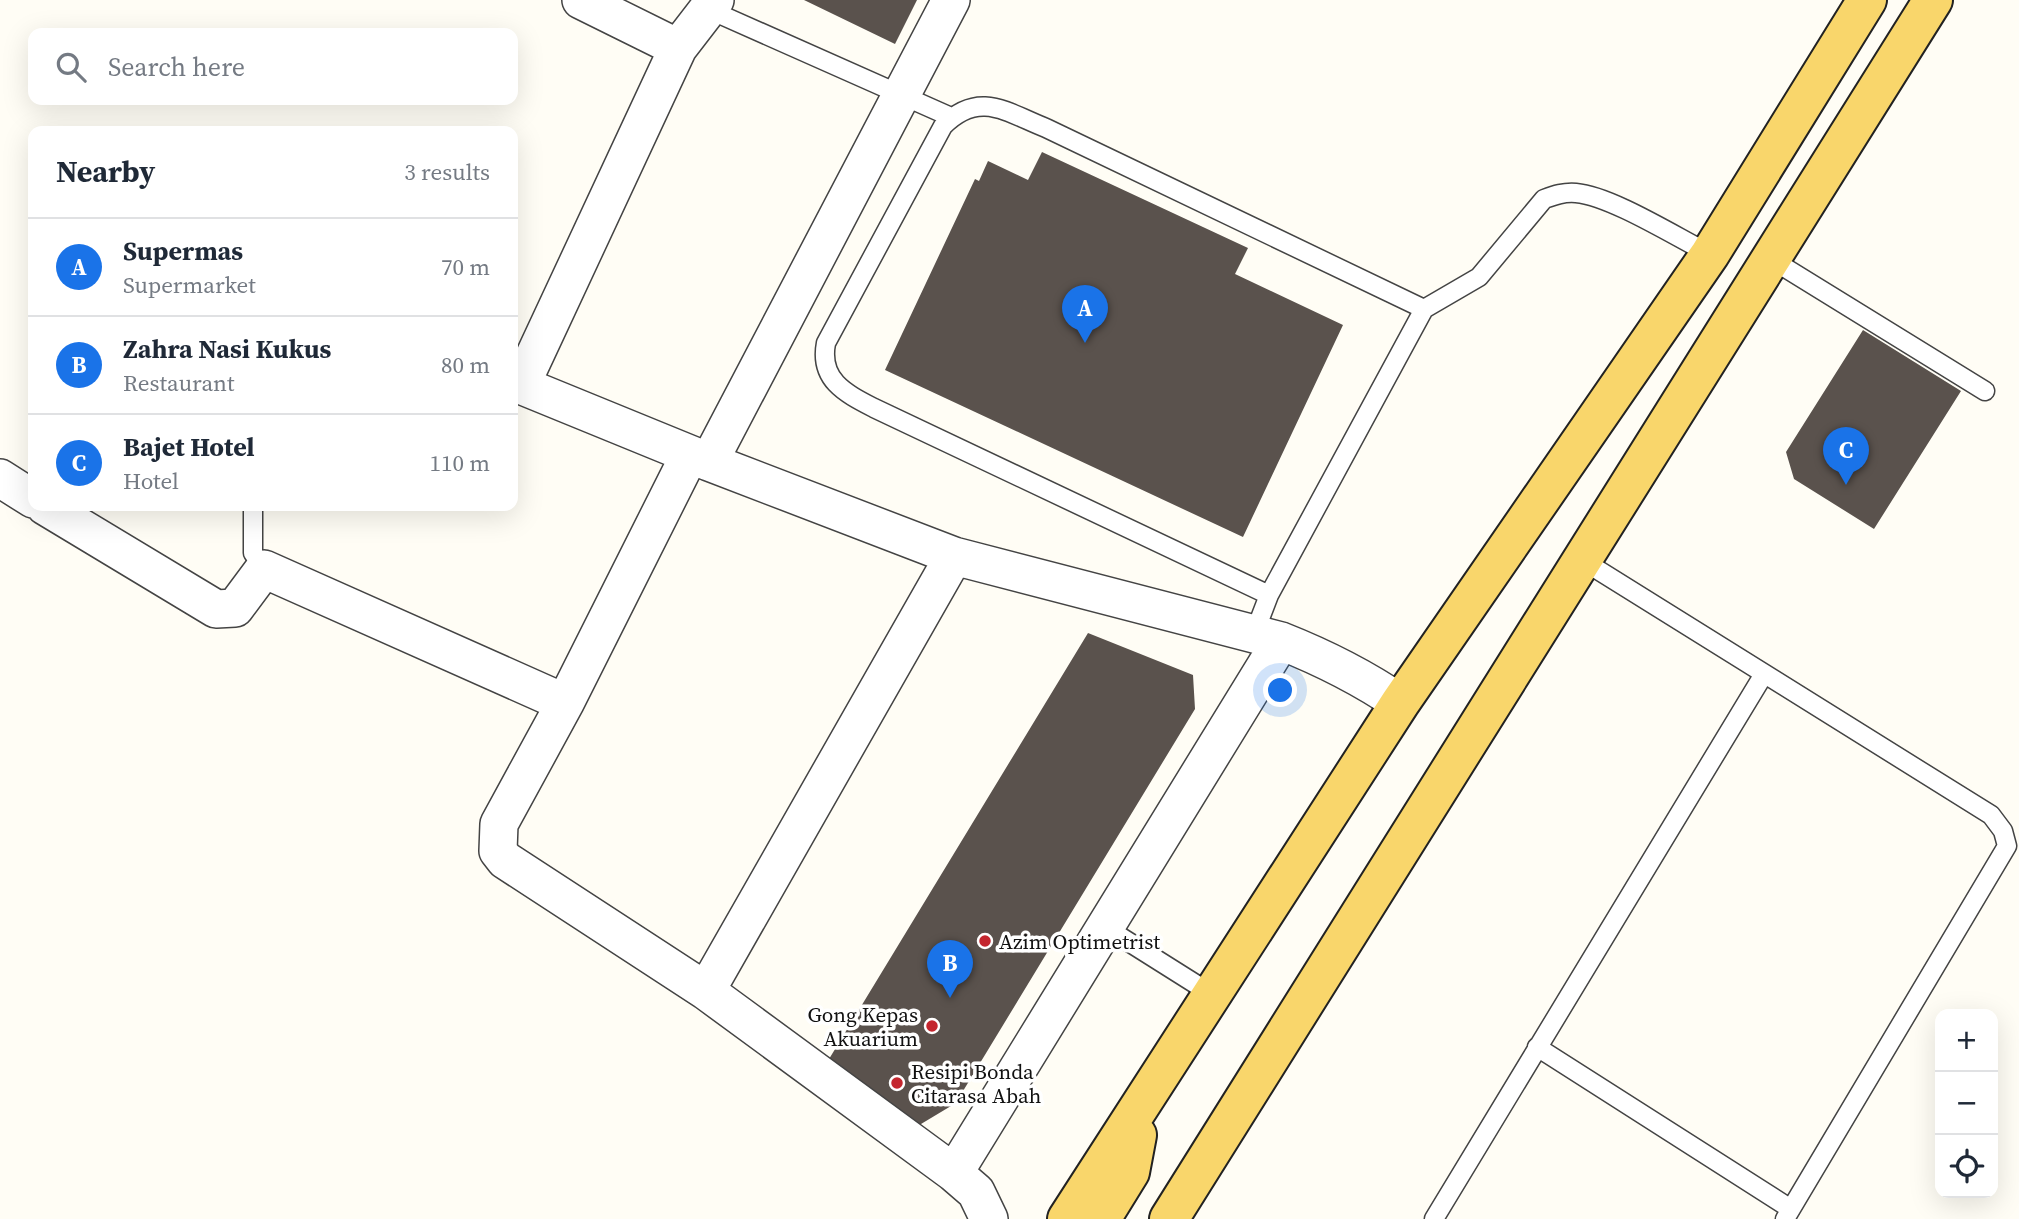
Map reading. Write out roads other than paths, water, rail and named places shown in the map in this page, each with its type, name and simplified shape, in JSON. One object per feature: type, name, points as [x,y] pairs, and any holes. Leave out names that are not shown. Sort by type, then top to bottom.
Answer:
[{"type":"main road","points":[[1067,1219],[1400,703],[1710,254],[1867,0]]},
{"type":"main road","points":[[1168,1219],[1933,0]]},
{"type":"main road","points":[[1101,1219],[1130,1172],[1144,1102]]},
{"type":"street","points":[[581,0],[678,48]]},
{"type":"street","points":[[951,0],[499,824],[498,850],[505,860],[706,991],[954,1173],[976,1192],[989,1219]]},
{"type":"street","points":[[518,381],[678,48],[712,5]]},
{"type":"street","points":[[518,383],[699,459],[954,556],[1268,638],[1345,669],[1400,703]]},
{"type":"street","points":[[0,478],[28,496]]},
{"type":"street","points":[[53,511],[216,609],[235,608],[243,601],[264,569],[565,703]]},
{"type":"street","points":[[706,991],[954,556]]},
{"type":"street","points":[[954,1173],[1105,927],[1268,638]]},
{"type":"lane","points":[[712,5],[951,117]]},
{"type":"lane","points":[[1269,596],[874,408],[842,392],[830,378],[825,365],[826,343],[943,126],[951,117],[976,105],[991,106],[1046,128],[1424,310]]},
{"type":"lane","points":[[1268,638],[1269,596],[1424,310],[1479,277],[1544,199],[1560,193],[1576,192],[1597,197],[1710,254]]},
{"type":"lane","points":[[1770,259],[1985,391]]},
{"type":"lane","points":[[253,511],[253,553],[264,569]]},
{"type":"lane","points":[[1537,1047],[1788,1214],[2007,846],[2003,831],[1991,815],[1582,560]]},
{"type":"lane","points":[[1434,1219],[1765,674]]},
{"type":"lane","points":[[1105,927],[1213,995]]},
{"type":"place","name":"Supermas","points":[[1085,343]]},
{"type":"place","name":"Bajet Hotel","points":[[1846,485]]},
{"type":"place","name":"Azim Optimetrist","points":[[985,941]]},
{"type":"place","name":"Zahra Nasi Kukus","points":[[950,998]]},
{"type":"place","name":"Gong Kepas Akuarium","points":[[932,1026]]},
{"type":"place","name":"Resipi Bonda Citarasa Abah","points":[[897,1083]]}]
